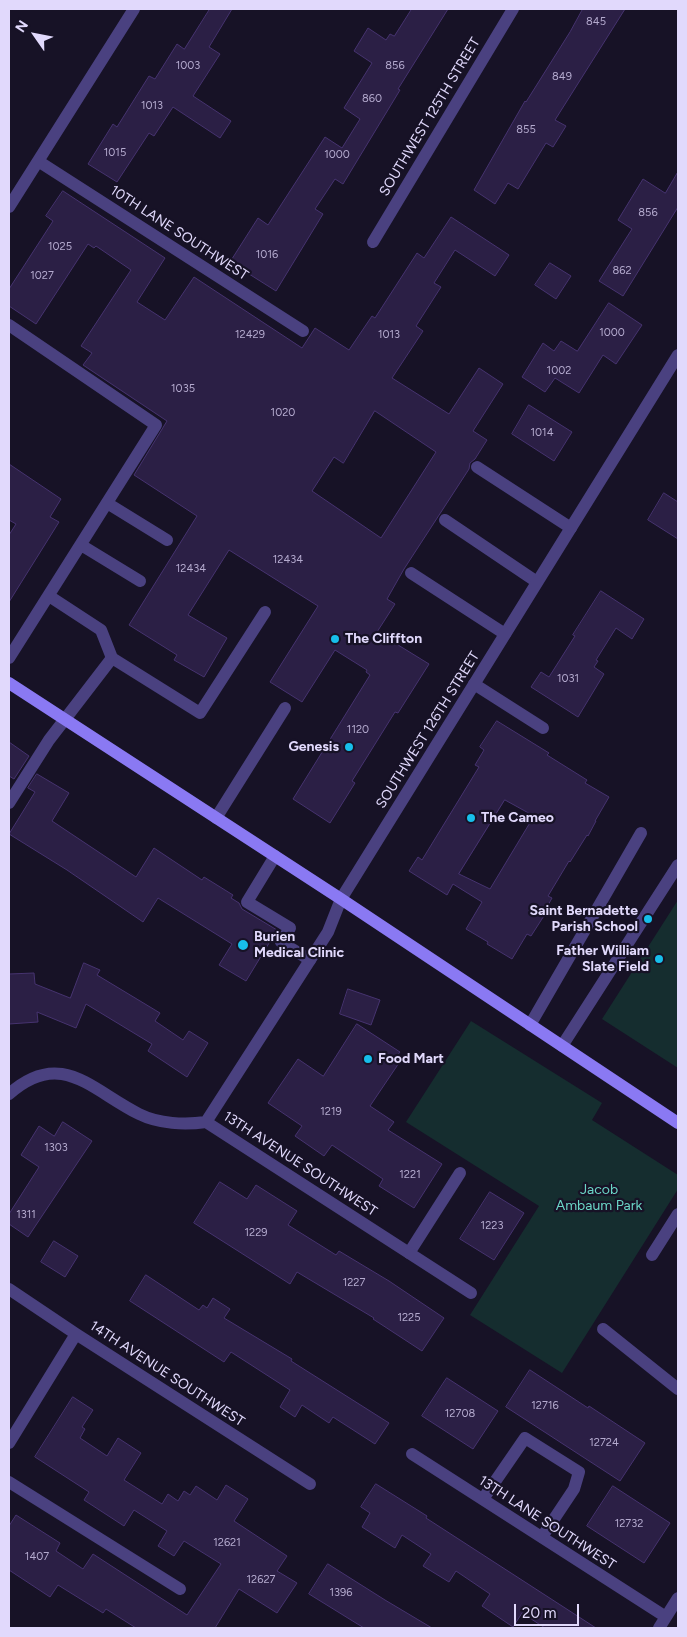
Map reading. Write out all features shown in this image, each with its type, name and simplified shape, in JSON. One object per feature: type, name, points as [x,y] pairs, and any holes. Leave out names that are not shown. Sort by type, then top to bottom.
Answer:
[{"type":"main road","points":[[9,683],[341,899],[678,1123]]},
{"type":"street","points":[[9,207],[134,9]]},
{"type":"street","name":"SOUTHWEST 125TH STREET","points":[[373,242],[513,9]]},
{"type":"street","name":"10TH LANE SOUTHWEST","points":[[38,161],[303,331]]},
{"type":"street","points":[[9,325],[156,426],[9,658]]},
{"type":"street","name":"SOUTHWEST 126TH STREET","points":[[206,1122],[328,932],[341,899],[678,356]]},
{"type":"street","points":[[477,467],[571,528]]},
{"type":"street","points":[[107,503],[166,540]]},
{"type":"street","points":[[445,520],[537,582]]},
{"type":"street","points":[[81,545],[140,581]]},
{"type":"street","points":[[411,573],[505,634]]},
{"type":"street","points":[[48,596],[101,630],[112,658],[200,714],[265,612]]},
{"type":"street","points":[[9,803],[49,740],[112,658]]},
{"type":"street","points":[[474,684],[543,728]]},
{"type":"street","points":[[216,818],[285,708]]},
{"type":"street","points":[[530,1024],[642,833]]},
{"type":"street","points":[[275,856],[247,902],[290,928],[281,942],[310,960]]},
{"type":"street","points":[[562,1046],[678,865]]},
{"type":"street","name":"13TH AVENUE SOUTHWEST","points":[[9,1094],[31,1078],[47,1073],[61,1074],[77,1078],[99,1088],[139,1114],[157,1120],[194,1124],[206,1122],[471,1293]]},
{"type":"street","points":[[409,1253],[460,1173]]},
{"type":"street","points":[[652,1255],[678,1214]]},
{"type":"street","name":"14TH AVENUE SOUTHWEST","points":[[9,1289],[310,1484]]},
{"type":"street","points":[[603,1330],[678,1388]]},
{"type":"street","points":[[9,1443],[76,1334]]},
{"type":"street","points":[[483,1499],[525,1438],[579,1472],[574,1489],[542,1537]]},
{"type":"street","name":"13TH LANE SOUTHWEST","points":[[412,1454],[542,1537],[663,1623]]},
{"type":"street","points":[[9,1482],[180,1589]]},
{"type":"street","points":[[663,1623],[678,1598]]},
{"type":"green space","name":"Father William Slate Field","points":[[678,900],[678,1068],[602,1019]]},
{"type":"green space","name":"Jacob Ambaum Park","points":[[471,1021],[602,1103],[592,1120],[678,1175],[678,1189],[562,1373],[470,1315],[539,1206],[406,1122]]},
{"type":"building","points":[[210,9],[232,9],[209,47],[220,54],[193,96],[231,121],[220,138],[173,107],[154,136],[149,133],[117,182],[88,164],[113,124],[117,127],[149,76],[155,79],[177,44],[184,49]]},
{"type":"building","points":[[412,9],[448,9],[398,89],[400,90],[343,184],[335,179],[315,209],[323,214],[276,291],[230,262],[258,218],[268,225],[325,137],[342,148],[360,119],[344,108],[372,63],[354,51],[368,28],[386,40],[390,34],[394,36]]},
{"type":"building","points":[[583,9],[625,9],[555,120],[566,126],[553,147],[546,143],[518,189],[508,183],[495,204],[474,190],[525,101]]},
{"type":"building","points":[[678,172],[678,207],[623,296],[599,281],[632,229],[618,220],[643,179],[665,193]]},
{"type":"building","points":[[63,191],[165,258],[137,302],[165,320],[194,277],[302,348],[315,328],[349,350],[372,316],[375,318],[417,253],[424,258],[451,217],[509,255],[495,276],[455,250],[434,283],[441,287],[416,326],[423,331],[392,378],[449,414],[479,368],[503,384],[473,431],[487,440],[475,459],[470,463],[469,469],[404,569],[387,599],[395,604],[377,632],[429,664],[398,713],[395,712],[352,781],[355,783],[330,823],[293,799],[370,675],[366,672],[367,670],[335,650],[302,702],[270,682],[318,606],[229,550],[188,615],[227,638],[204,677],[174,660],[177,655],[129,625],[197,516],[134,475],[167,421],[83,365],[92,353],[81,346],[131,270],[96,246],[94,248],[88,244],[36,324],[9,306],[9,289],[53,221],[46,216]],"holes":[[[375,411],[436,452],[381,538],[312,491],[334,457],[343,463]]]},
{"type":"building","points":[[550,263],[571,276],[556,299],[535,285]]},
{"type":"building","points":[[609,303],[642,325],[616,364],[603,355],[579,393],[555,378],[545,392],[522,377],[543,343],[554,351],[561,341],[577,351]]},
{"type":"building","points":[[529,405],[572,432],[554,461],[512,434]]},
{"type":"building","points":[[9,464],[61,499],[50,517],[59,522],[9,602],[9,535],[16,524],[9,520]]},
{"type":"building","points":[[664,493],[678,502],[678,539],[648,520]]},
{"type":"building","points":[[601,591],[644,619],[632,639],[616,628],[596,660],[598,661],[594,667],[604,674],[578,717],[531,687],[541,672],[549,677]]},
{"type":"building","points":[[497,721],[549,753],[547,755],[587,780],[585,783],[609,797],[588,836],[569,861],[548,896],[552,898],[547,907],[549,908],[531,936],[527,934],[512,959],[466,929],[482,902],[453,884],[447,895],[409,871],[418,857],[422,860],[479,767],[475,765],[484,750],[480,747]],"holes":[[[505,800],[534,816],[490,889],[459,874]]]},
{"type":"building","points":[[9,742],[29,756],[14,779],[9,776]]},
{"type":"building","points":[[37,774],[69,793],[52,821],[136,877],[154,848],[202,880],[204,877],[233,895],[231,898],[239,903],[242,909],[277,930],[246,981],[219,965],[232,944],[158,898],[143,922],[67,870],[9,834],[35,792],[28,788]]},
{"type":"building","points":[[84,963],[100,970],[97,975],[160,1013],[155,1021],[183,1040],[189,1031],[208,1043],[187,1077],[148,1051],[152,1044],[86,1004],[76,1028],[37,1012],[38,1022],[9,1024],[9,974],[34,973],[35,984],[70,998]]},
{"type":"building","points":[[348,989],[380,1000],[371,1025],[340,1014]]},
{"type":"building","points":[[357,1024],[400,1052],[396,1057],[401,1060],[370,1106],[394,1122],[388,1130],[442,1164],[414,1208],[379,1186],[383,1179],[332,1145],[324,1156],[295,1136],[302,1126],[268,1103],[298,1059],[323,1076]]},
{"type":"building","points":[[63,1122],[92,1141],[28,1237],[9,1224],[9,1214],[39,1167],[21,1155],[39,1126],[54,1136]]},
{"type":"building","points":[[220,1182],[247,1199],[256,1185],[297,1211],[288,1225],[336,1255],[339,1251],[389,1281],[444,1318],[422,1351],[374,1318],[297,1272],[290,1284],[194,1223]]},
{"type":"building","points":[[490,1192],[524,1213],[494,1260],[460,1239]]},
{"type":"building","points":[[54,1241],[78,1256],[65,1277],[41,1262]]},
{"type":"building","points":[[146,1275],[199,1310],[203,1305],[207,1308],[213,1298],[230,1309],[224,1318],[292,1359],[291,1361],[389,1423],[375,1444],[333,1417],[329,1423],[302,1405],[295,1417],[280,1407],[290,1390],[231,1352],[224,1362],[130,1301]]},
{"type":"building","points":[[530,1370],[645,1443],[620,1481],[506,1407]]},
{"type":"building","points":[[447,1378],[498,1411],[473,1449],[422,1416]]},
{"type":"building","points":[[73,1397],[93,1410],[82,1427],[85,1429],[80,1438],[107,1456],[118,1438],[141,1453],[124,1480],[162,1504],[168,1494],[178,1501],[184,1491],[190,1495],[196,1486],[217,1500],[226,1485],[248,1499],[234,1521],[287,1556],[277,1571],[297,1583],[277,1613],[239,1589],[215,1628],[136,1628],[106,1609],[103,1613],[58,1585],[50,1597],[9,1570],[9,1526],[16,1515],[60,1543],[56,1551],[83,1569],[93,1554],[187,1615],[221,1564],[184,1541],[174,1556],[158,1546],[167,1531],[134,1510],[124,1526],[84,1500],[89,1492],[35,1457]]},
{"type":"building","points":[[376,1484],[596,1628],[545,1628],[522,1613],[513,1627],[482,1606],[490,1594],[456,1571],[449,1582],[423,1566],[431,1554],[402,1535],[395,1548],[362,1527],[370,1513],[361,1507]]},
{"type":"building","points":[[613,1486],[670,1523],[644,1563],[587,1526]]},
{"type":"building","points":[[328,1564],[432,1628],[364,1628],[309,1594]]},
{"type":"place","name":"The Cliffton","points":[[335,639]]},
{"type":"place","name":"Genesis","points":[[349,747]]},
{"type":"place","name":"The Cameo","points":[[471,818]]},
{"type":"place","name":"Saint Bernadette Parish School","points":[[648,919]]},
{"type":"place","name":"Burien Medical Clinic","points":[[243,945]]},
{"type":"place","name":"Father William Slate Field","points":[[659,959]]},
{"type":"place","name":"Food Mart","points":[[368,1059]]}]
